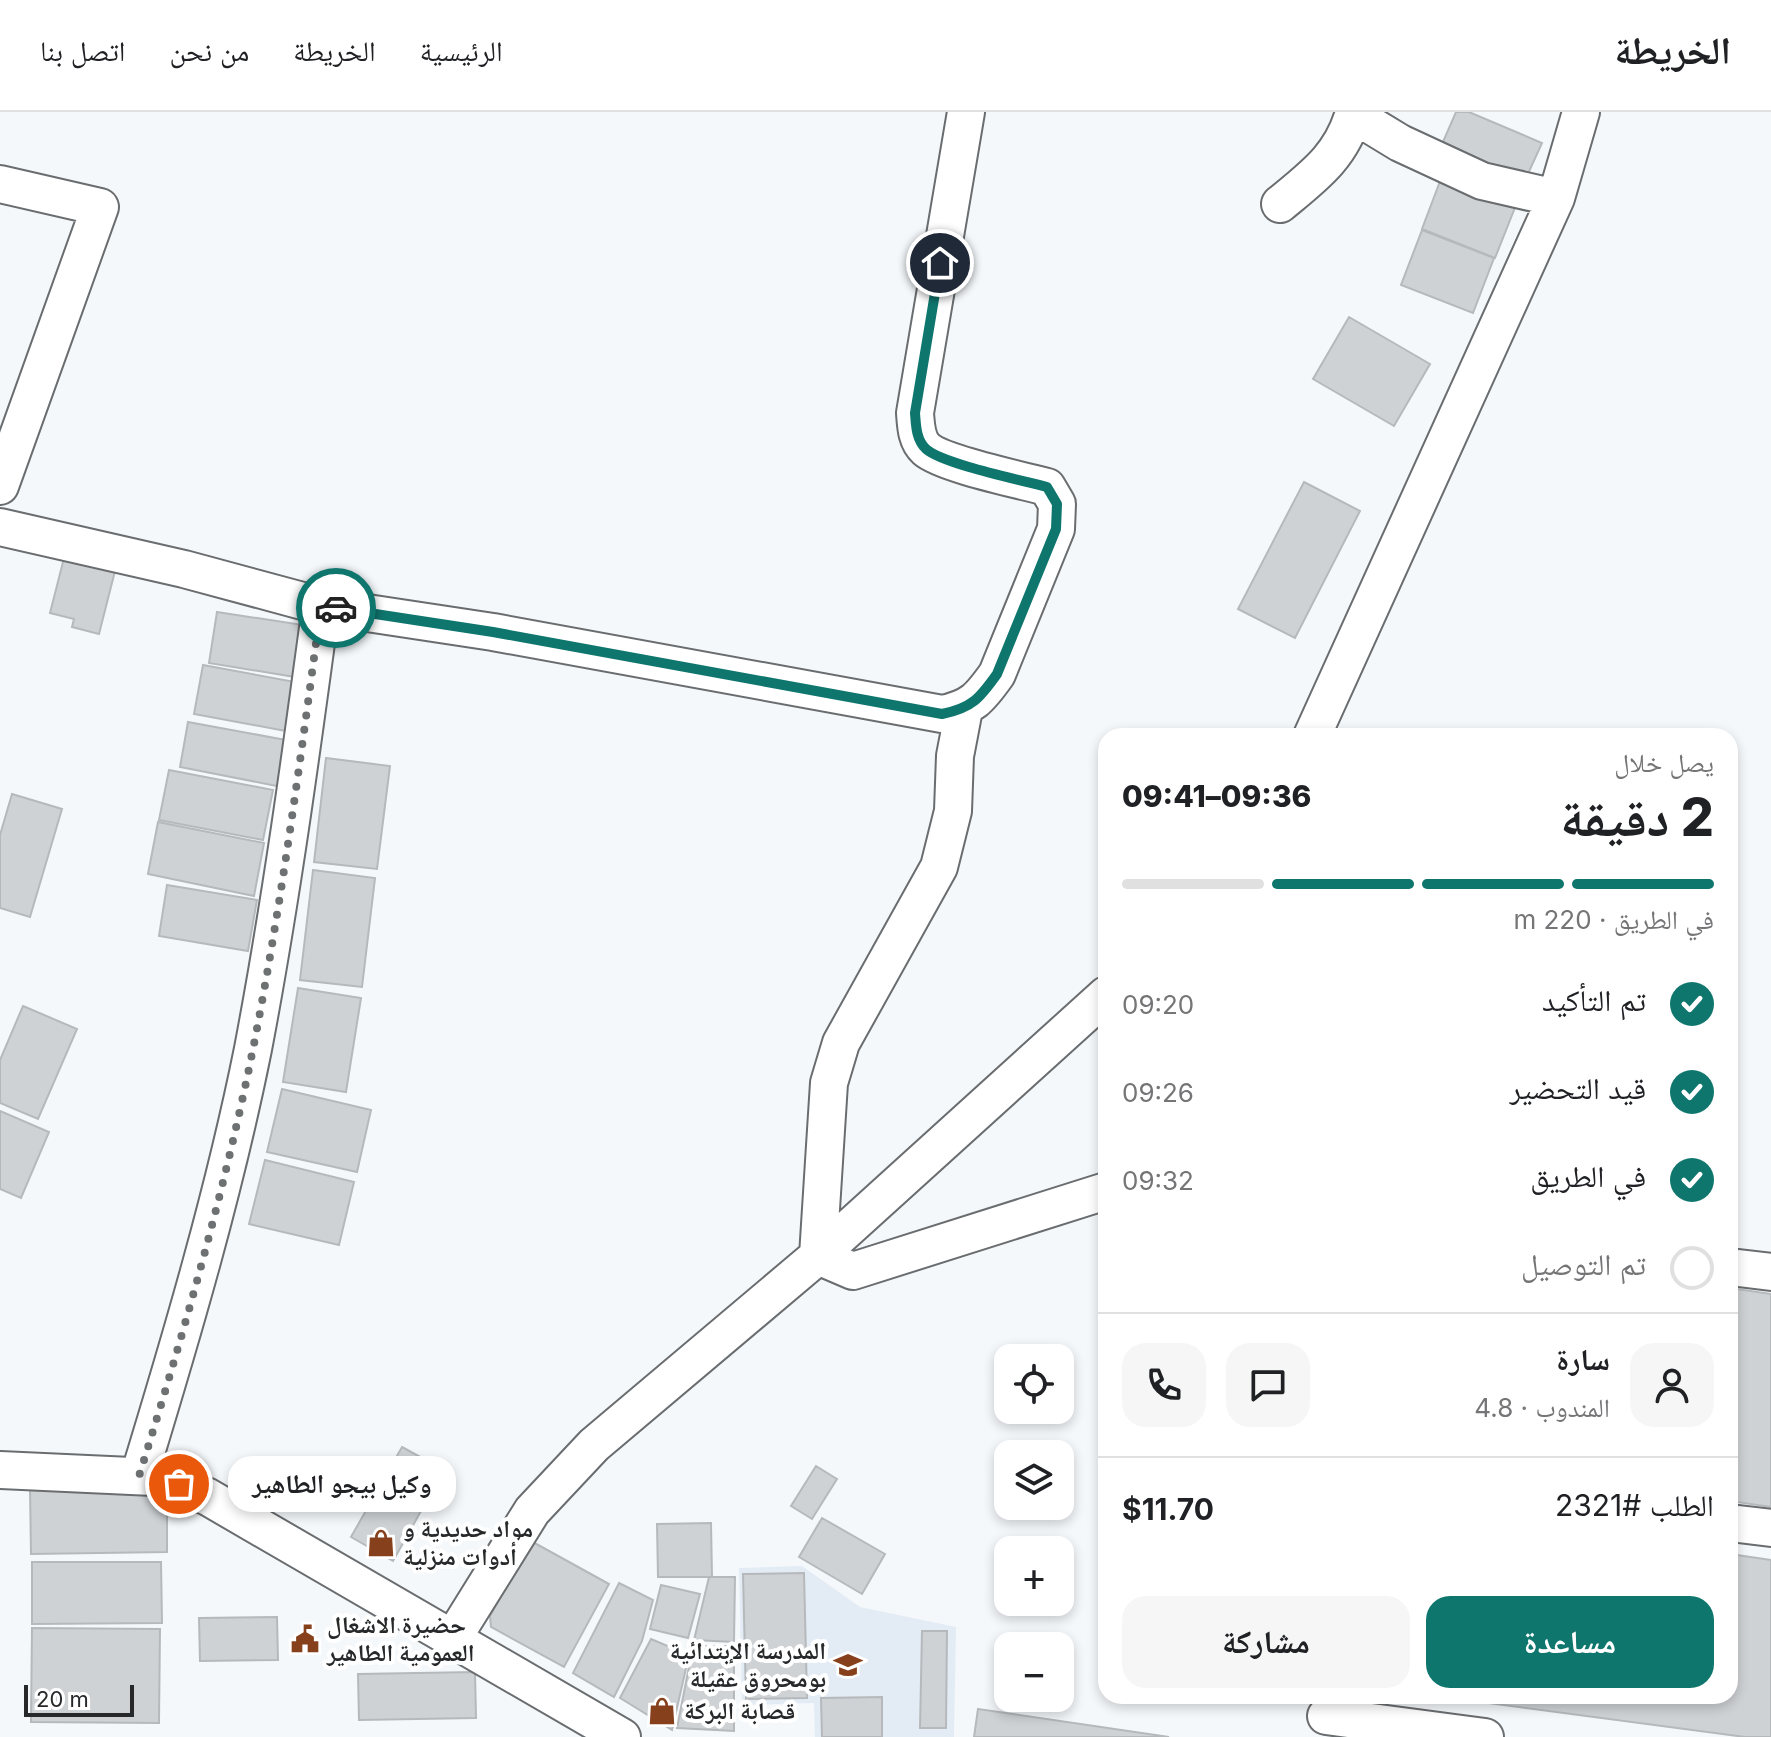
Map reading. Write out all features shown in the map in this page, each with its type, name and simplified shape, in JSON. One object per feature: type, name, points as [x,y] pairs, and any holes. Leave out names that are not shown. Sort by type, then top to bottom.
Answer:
[{"type":"street","points":[[0,527],[184,569],[321,606],[493,632],[942,714],[964,709],[983,694],[997,674],[1056,529],[1057,504],[1047,487],[942,458],[924,448],[916,430],[915,413],[966,112]]},
{"type":"street","points":[[1316,728],[1556,198],[1581,112]]},
{"type":"street","points":[[1280,204],[1321,170],[1339,149],[1354,113],[1400,143],[1482,181],[1556,198]]},
{"type":"street","points":[[0,184],[100,207],[0,486]]},
{"type":"street","points":[[139,1476],[211,1232],[252,1050],[290,835],[321,606]]},
{"type":"street","points":[[818,1256],[829,1083],[841,1043],[939,867],[953,811],[955,756],[964,709]]},
{"type":"street","points":[[453,1638],[532,1511],[594,1445],[818,1256],[1098,1002]]},
{"type":"street","points":[[818,1256],[853,1271],[1098,1194]]},
{"type":"street","points":[[1738,1268],[1771,1272]]},
{"type":"street","points":[[0,1470],[139,1476],[179,1484],[208,1497],[453,1638],[582,1727],[622,1737]]},
{"type":"street","points":[[1738,1524],[1771,1528]]},
{"type":"street","points":[[1327,1716],[1485,1737]]},
{"type":"shaded area","name":"المدرسة الإبتدائية بومحروق عقيلة","points":[[802,1566],[860,1607],[956,1627],[954,1737],[815,1737],[814,1703],[742,1705],[739,1568]]},
{"type":"building","points":[[1456,112],[1469,112],[1542,143],[1522,187],[1439,151]]},
{"type":"building","points":[[1442,176],[1516,205],[1495,258],[1422,229]]},
{"type":"building","points":[[1422,230],[1494,258],[1473,313],[1401,285]]},
{"type":"building","points":[[1349,317],[1430,364],[1394,426],[1313,379]]},
{"type":"building","points":[[1304,482],[1360,511],[1295,638],[1238,609]]},
{"type":"building","points":[[64,558],[115,571],[99,634],[72,627],[74,619],[50,613]]},
{"type":"building","points":[[217,612],[303,625],[295,677],[209,663]]},
{"type":"building","points":[[203,665],[295,682],[286,731],[194,714]]},
{"type":"building","points":[[188,722],[286,740],[277,786],[180,767]]},
{"type":"building","points":[[326,758],[390,766],[377,869],[314,862]]},
{"type":"building","points":[[169,770],[273,790],[263,840],[159,820]]},
{"type":"building","points":[[12,794],[62,809],[30,917],[0,908],[0,835]]},
{"type":"building","points":[[158,822],[264,843],[254,896],[148,874]]},
{"type":"building","points":[[313,870],[375,878],[362,987],[300,980]]},
{"type":"building","points":[[167,885],[257,900],[248,951],[159,936]]},
{"type":"building","points":[[298,988],[361,998],[346,1092],[283,1082]]},
{"type":"building","points":[[23,1006],[77,1029],[38,1119],[0,1103],[0,1060]]},
{"type":"building","points":[[282,1089],[371,1110],[357,1172],[267,1152]]},
{"type":"building","points":[[0,1111],[49,1132],[21,1198],[0,1189]]},
{"type":"building","points":[[265,1160],[354,1182],[339,1245],[249,1224]]},
{"type":"building","points":[[1738,1289],[1771,1294],[1771,1507],[1738,1502]]},
{"type":"building","points":[[402,1447],[444,1470],[393,1561],[351,1537]]},
{"type":"building","points":[[816,1466],[837,1479],[812,1519],[791,1506]]},
{"type":"building","points":[[167,1486],[167,1552],[31,1554],[30,1488]]},
{"type":"building","points":[[822,1518],[885,1554],[862,1594],[799,1557]]},
{"type":"building","points":[[711,1523],[712,1577],[658,1577],[657,1524]]},
{"type":"building","points":[[531,1541],[609,1584],[564,1667],[491,1627],[490,1616]]},
{"type":"building","points":[[1738,1555],[1771,1560],[1771,1737],[1745,1737],[1496,1704],[1738,1704]]},
{"type":"building","points":[[32,1562],[161,1562],[162,1623],[32,1624]]},
{"type":"building","points":[[804,1573],[807,1698],[746,1699],[743,1574]]},
{"type":"building","points":[[709,1577],[735,1577],[734,1642],[694,1640]]},
{"type":"building","points":[[619,1583],[653,1600],[642,1641],[614,1697],[573,1673]]},
{"type":"building","points":[[661,1585],[700,1594],[688,1638],[650,1629]]},
{"type":"building","points":[[277,1617],[278,1660],[200,1661],[199,1618]]},
{"type":"building","points":[[32,1628],[160,1629],[159,1723],[31,1722]]},
{"type":"building","points":[[922,1631],[947,1631],[946,1728],[920,1728]]},
{"type":"building","points":[[651,1639],[689,1655],[672,1730],[620,1698]]},
{"type":"building","points":[[693,1646],[734,1646],[734,1731],[677,1728]]},
{"type":"building","points":[[475,1672],[476,1718],[359,1720],[358,1674]]},
{"type":"building","points":[[882,1697],[882,1737],[822,1737],[821,1698]]},
{"type":"building","points":[[978,1709],[1169,1737],[974,1737]]},
{"type":"way so far","points":[[179,1484],[139,1476],[211,1232],[252,1050],[290,835],[321,606],[336,608]]},
{"type":"place","name":"وكيل بيجو الطاهير","points":[[179,1484]]},
{"type":"place","name":"مواد حديدية و أدوات منزلية","points":[[381,1543]]},
{"type":"place","name":"حضيرة الاشغال العمومية الطاهير","points":[[305,1639]]},
{"type":"place","name":"المدرسة الإبتدائية بومحروق عقيلة","points":[[848,1665]]},
{"type":"place","name":"قصابة البركة","points":[[662,1711]]},
{"type":"route","points":[[336,608],[493,632],[942,714],[964,709],[983,694],[997,674],[1056,529],[1057,504],[1047,487],[942,458],[924,448],[916,430],[915,413],[940,263]]}]
